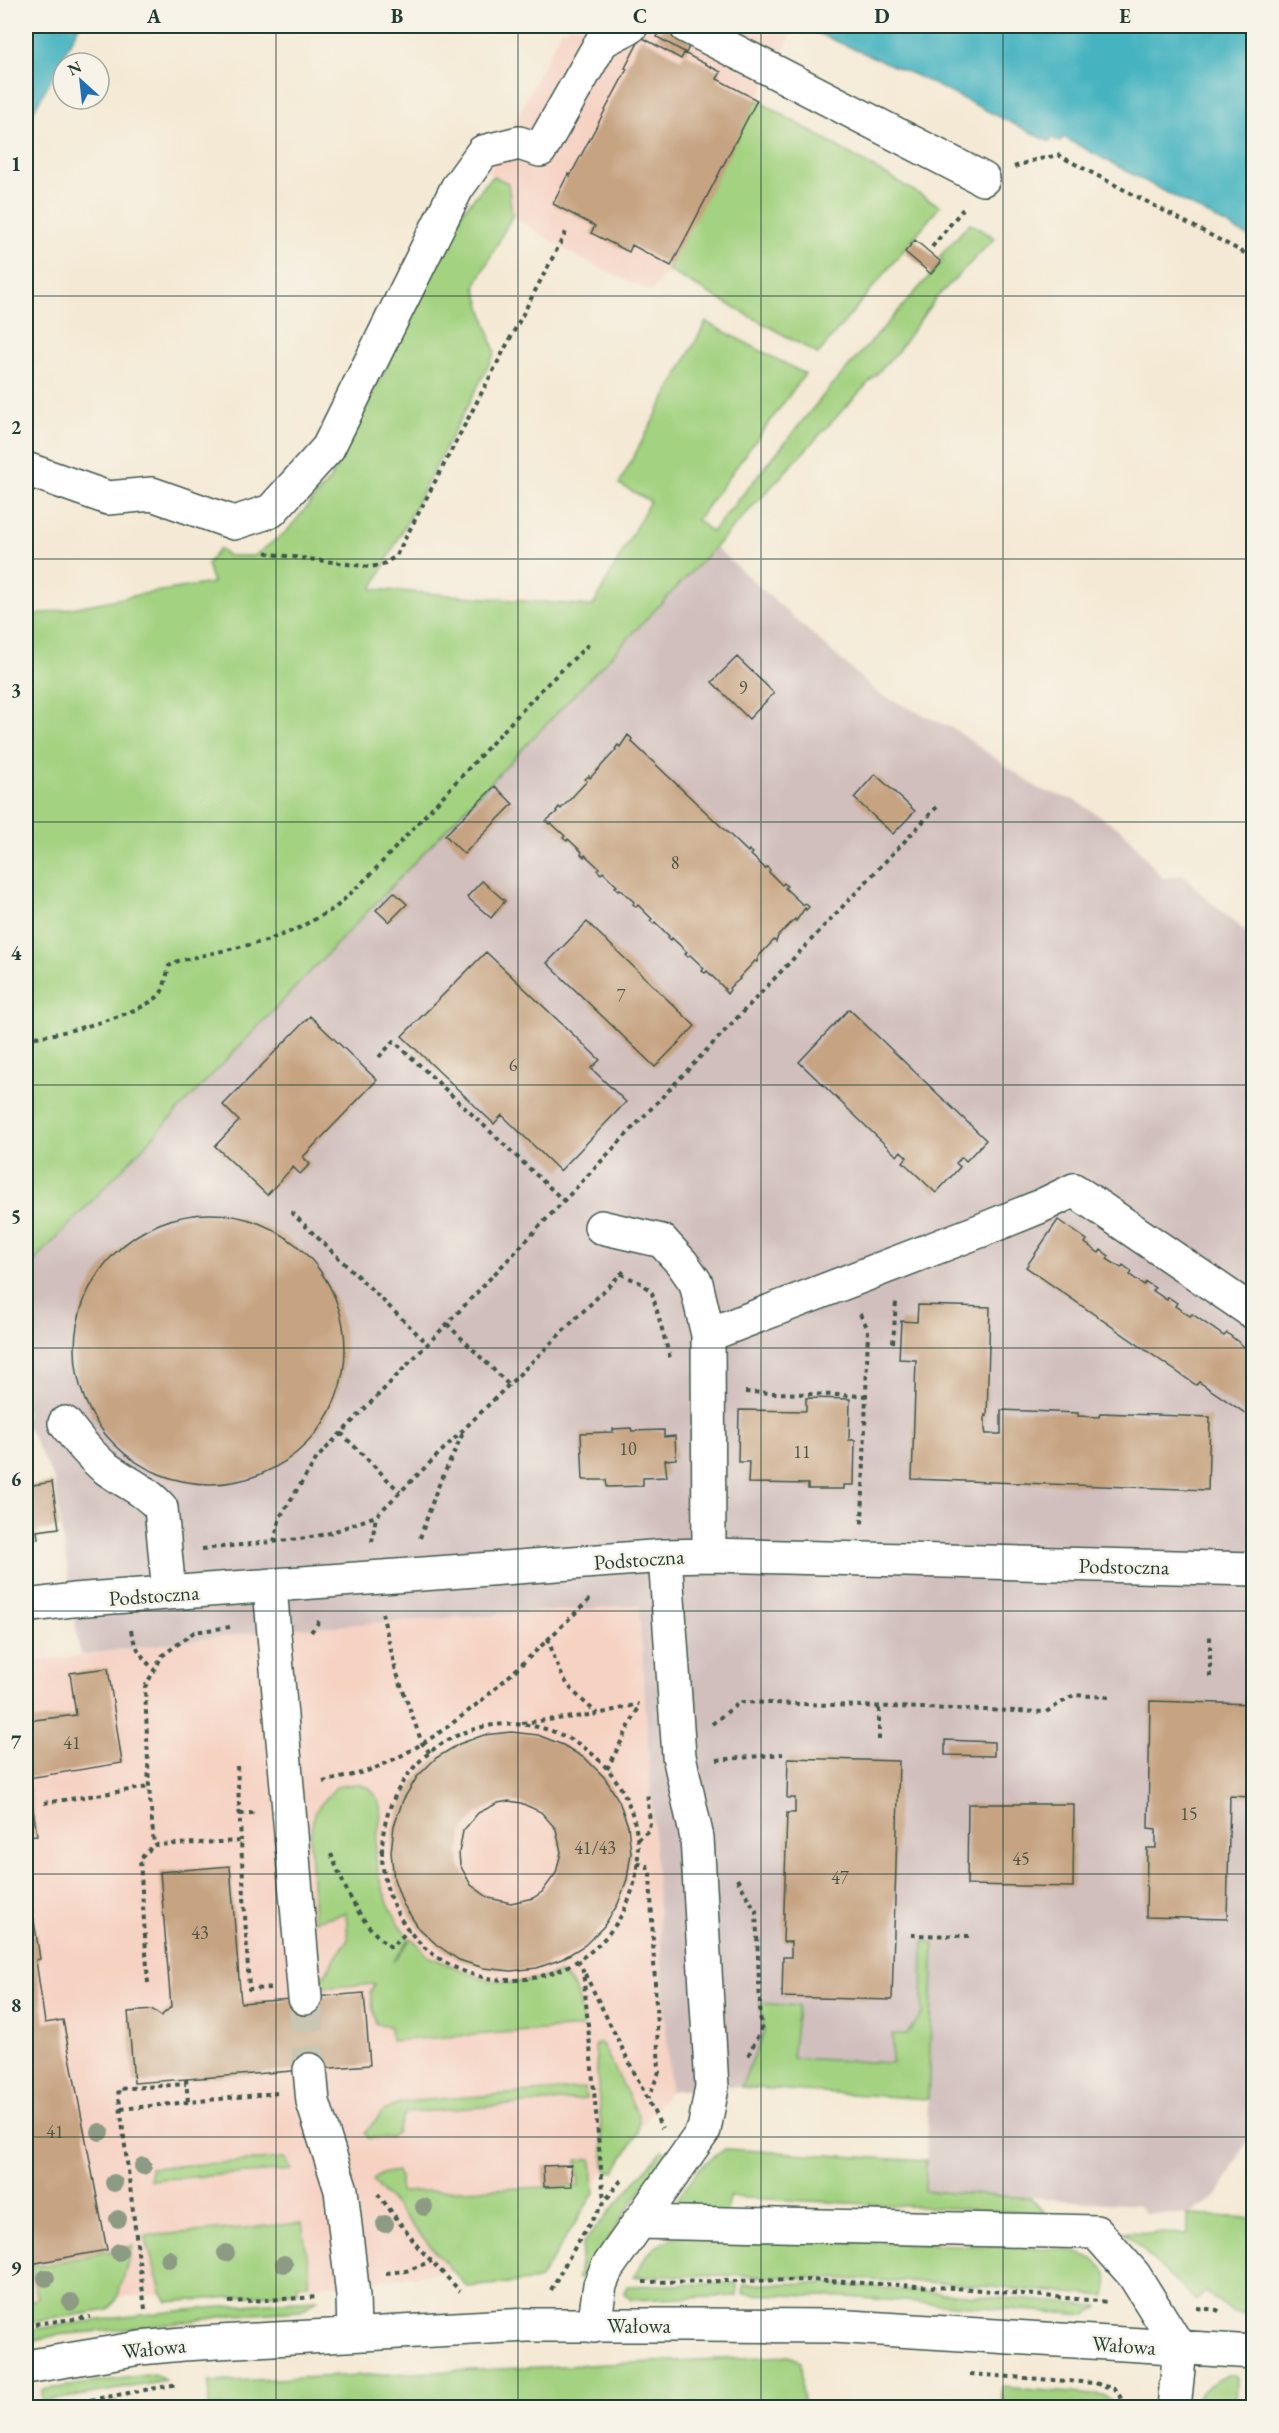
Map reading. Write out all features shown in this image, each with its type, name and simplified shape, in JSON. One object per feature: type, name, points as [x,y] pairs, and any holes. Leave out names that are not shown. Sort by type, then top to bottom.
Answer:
[{"type":"street","points":[[26,469],[108,498],[152,494],[234,523],[271,512],[328,448],[457,188],[483,152],[519,143],[540,150],[602,41],[631,26]]},
{"type":"street","points":[[686,26],[982,179]]},
{"type":"street","points":[[708,1335],[982,1230],[1074,1190],[1254,1313]]},
{"type":"street","points":[[601,1227],[662,1241],[696,1283],[708,1335],[709,1555]]},
{"type":"street","points":[[65,1423],[83,1448],[105,1467],[154,1500],[161,1508],[169,1593]]},
{"type":"street","name":"Podstoczna","points":[[26,1606],[169,1593],[665,1556],[709,1555],[1254,1569]]},
{"type":"street","points":[[594,2326],[600,2285],[607,2268],[704,2130],[712,2087],[697,1838],[679,1756],[665,1556]]},
{"type":"street","points":[[270,1587],[304,1993]]},
{"type":"street","points":[[310,2070],[313,2102],[341,2190],[353,2296],[354,2334]]},
{"type":"street","points":[[639,2222],[1096,2232],[1134,2275],[1155,2305],[1180,2349],[1174,2408]]},
{"type":"street","name":"Wałowa","points":[[26,2367],[140,2348],[527,2325],[833,2326],[1254,2352]]},
{"type":"path","points":[[982,179],[1030,160],[1058,155],[1254,258]]},
{"type":"path","points":[[932,247],[958,216]]},
{"type":"path","points":[[234,523],[247,542],[271,554],[370,567],[382,565],[396,556],[566,232]]},
{"type":"path","points":[[26,1038],[41,1038],[114,1018],[144,1005],[161,993],[169,966],[178,961],[266,941],[297,929],[335,908],[378,867],[541,690],[591,642]]},
{"type":"path","points":[[274,1542],[280,1517],[317,1458],[564,1202],[938,807]]},
{"type":"path","points":[[379,1057],[394,1041],[564,1202]]},
{"type":"path","points":[[291,1212],[428,1344]]},
{"type":"path","points":[[165,1552],[274,1542],[327,1534],[376,1516],[656,1240]]},
{"type":"path","points":[[621,1274],[644,1284],[652,1293],[670,1359]]},
{"type":"path","points":[[853,1311],[860,1314],[868,1329],[862,1525]]},
{"type":"path","points":[[447,1324],[508,1385]]},
{"type":"path","points":[[743,1392],[866,1396]]},
{"type":"path","points":[[407,1576],[437,1489],[465,1428]]},
{"type":"path","points":[[341,1433],[400,1493]]},
{"type":"path","points":[[288,1809],[311,1786],[379,1767],[422,1743],[470,1711],[595,1594]]},
{"type":"path","points":[[127,1597],[133,1639],[142,1658],[154,1670]]},
{"type":"path","points":[[381,1608],[396,1671],[422,1743],[429,1753]]},
{"type":"path","points":[[308,1635],[327,1611]]},
{"type":"path","points":[[154,1845],[145,1687],[162,1656],[194,1632],[321,1620]]},
{"type":"path","points":[[1210,1634],[1210,1677]]},
{"type":"path","points":[[548,1638],[558,1670],[570,1690],[598,1714]]},
{"type":"path","points":[[708,1725],[714,1723],[740,1702],[1046,1712],[1074,1695],[1110,1697]]},
{"type":"path","points":[[607,1769],[645,1697]]},
{"type":"path","points":[[517,1724],[546,1729],[573,1740],[607,1769],[616,1780],[629,1805],[637,1834],[637,1863],[631,1892],[619,1918],[601,1941],[578,1960],[553,1972],[525,1978],[497,1979],[469,1973],[444,1962],[421,1944],[409,1930],[390,1898],[382,1870],[382,1842],[387,1814],[399,1788],[415,1765],[429,1753],[462,1733],[489,1726],[598,1714],[640,1704]]},
{"type":"path","points":[[879,1707],[879,1740]]},
{"type":"path","points":[[237,1766],[249,1989],[304,1993]]},
{"type":"path","points":[[44,1803],[149,1787]]},
{"type":"path","points":[[148,1983],[140,1858],[154,1845],[241,1841]]},
{"type":"path","points":[[327,1846],[359,1913],[378,1938],[391,1947],[409,1930]]},
{"type":"path","points":[[637,1863],[646,1866],[650,1874],[659,2072],[648,2099]]},
{"type":"path","points":[[911,1935],[969,1936]]},
{"type":"path","points":[[578,1960],[663,2128]]},
{"type":"path","points":[[583,1970],[604,2201]]},
{"type":"path","points":[[145,2309],[118,2089],[186,2082],[188,2102]]},
{"type":"path","points":[[121,2109],[276,2093]]},
{"type":"path","points":[[382,2273],[406,2271],[432,2261]]},
{"type":"path","points":[[640,2282],[811,2280],[970,2289],[1098,2302]]},
{"type":"path","points":[[964,2373],[1095,2383],[1114,2389],[1129,2408]]},
{"type":"path","points":[[45,2408],[166,2386]]},
{"type":"shaded area","points":[[568,26],[796,26],[671,266],[651,292],[579,258],[512,216],[508,183],[489,172],[562,29],[566,31]]},
{"type":"shaded area","points":[[715,547],[879,694],[954,729],[1039,789],[1074,800],[1123,831],[1163,878],[1183,875],[1253,938],[1254,2128],[1217,2196],[1188,2215],[1145,2213],[1138,2205],[925,2191],[928,2099],[728,2086],[670,2091],[639,1605],[273,1630],[80,1655],[54,1480],[26,1423],[26,1270]]},
{"type":"shaded area","points":[[639,1605],[670,2091],[533,2261],[351,2284],[26,2302],[26,1663],[273,1630]]},
{"type":"green space","points":[[757,100],[940,206],[818,354],[667,270]]},
{"type":"green space","points":[[493,176],[508,183],[512,216],[475,286],[495,353],[372,589],[593,606],[650,501],[619,484],[706,322],[805,374],[697,520],[712,532],[827,391],[943,261],[939,257],[970,223],[995,238],[935,299],[898,351],[715,547],[26,1270],[26,617],[213,583],[207,564],[219,549],[229,556],[254,556],[287,531],[331,478],[462,212]]},
{"type":"green space","points":[[356,1784],[370,1788],[380,1806],[376,1858],[380,1880],[387,1901],[409,1939],[393,1962],[412,1938],[428,1956],[483,1979],[512,1983],[540,1979],[559,1973],[575,1990],[580,2004],[583,2027],[391,2041],[390,2026],[376,2025],[370,1992],[375,1984],[316,1988],[348,1939],[346,1913],[314,1921],[310,1839],[314,1812],[336,1787]]},
{"type":"green space","points":[[923,1942],[934,1943],[928,2099],[741,2087],[764,2032],[760,2003],[798,2006],[792,2058],[892,2063],[892,2034],[907,2034],[922,2014]]},
{"type":"green space","points":[[598,2043],[602,2044],[639,2117],[638,2133],[614,2172],[606,2169],[604,2164],[595,2046]]},
{"type":"green space","points":[[585,2088],[586,2099],[405,2113],[396,2133],[390,2138],[368,2138],[365,2133],[382,2112],[401,2102]]},
{"type":"green space","points":[[725,2149],[926,2161],[925,2191],[1030,2198],[1045,2213],[729,2197],[726,2214],[669,2211],[701,2166]]},
{"type":"green space","points":[[662,2150],[666,2152],[582,2278],[578,2278],[583,2243]]},
{"type":"green space","points":[[285,2158],[291,2170],[150,2180],[150,2168]]},
{"type":"green space","points":[[592,2159],[594,2193],[539,2280],[467,2287],[372,2180],[382,2174],[396,2171],[400,2177],[400,2192],[579,2186],[577,2160]]},
{"type":"green space","points":[[1188,2215],[1253,2218],[1253,2315],[1234,2313],[1205,2292],[1196,2301],[1124,2232],[1188,2234]]},
{"type":"green space","points":[[302,2223],[309,2269],[308,2284],[298,2284],[298,2292],[167,2302],[161,2291],[145,2236]]},
{"type":"green space","points":[[681,2235],[1062,2249],[1094,2260],[1104,2270],[1108,2283],[1105,2296],[927,2282],[715,2275],[634,2277],[643,2260],[652,2250]]},
{"type":"green space","points":[[133,2246],[117,2299],[108,2310],[26,2323],[26,2302],[38,2299],[30,2264],[40,2266]]},
{"type":"green space","points":[[737,2283],[737,2296],[631,2300],[625,2293],[627,2286]]},
{"type":"green space","points":[[825,2283],[1099,2306],[1087,2315],[848,2297],[743,2294],[744,2284]]},
{"type":"green space","points":[[317,2300],[300,2311],[235,2315],[148,2327],[57,2335],[26,2342],[26,2330],[171,2312]]},
{"type":"green space","points":[[789,2356],[801,2361],[803,2407],[209,2407],[209,2382]]},
{"type":"green space","points":[[154,2374],[166,2381],[42,2402],[42,2390]]},
{"type":"green space","points":[[1227,2376],[1237,2376],[1236,2407],[1192,2407],[1206,2388]]},
{"type":"green space","points":[[1002,2387],[1105,2396],[1120,2407],[1002,2407]]},
{"type":"water","points":[[26,26],[79,26],[66,51],[51,51],[51,79],[26,126]]},
{"type":"water","points":[[801,26],[1253,26],[1253,239],[1063,137],[1060,142],[1052,138],[1050,142],[919,77]]},
{"type":"building","points":[[663,26],[692,40],[686,53],[657,37]]},
{"type":"building","points":[[641,37],[681,59],[684,53],[721,72],[717,79],[757,100],[671,266],[632,245],[629,252],[591,233],[595,226],[553,204],[627,69],[625,68]]},
{"type":"building","points":[[915,240],[941,262],[931,274],[905,252]]},
{"type":"building","points":[[737,657],[774,693],[749,719],[712,682]]},
{"type":"building","points":[[628,735],[631,741],[748,852],[749,850],[753,853],[751,855],[765,868],[767,867],[782,885],[784,883],[787,886],[785,888],[803,905],[805,903],[809,907],[806,910],[805,908],[796,921],[795,919],[778,936],[776,942],[774,940],[758,957],[757,962],[755,961],[729,988],[727,994],[707,971],[705,973],[702,971],[704,968],[690,955],[688,957],[685,954],[687,952],[672,938],[671,940],[655,922],[654,924],[650,921],[652,919],[638,905],[636,907],[634,902],[620,889],[618,890],[603,872],[601,874],[597,870],[599,868],[585,855],[584,857],[582,852],[568,839],[567,841],[563,838],[565,836],[551,823],[546,821],[557,812],[559,807],[561,809],[587,781],[585,779],[589,776],[590,778],[618,745],[620,747]]},
{"type":"building","points":[[875,774],[915,811],[893,834],[854,798]]},
{"type":"building","points":[[495,786],[513,804],[464,854],[445,835]]},
{"type":"building","points":[[482,881],[505,901],[491,918],[467,897]]},
{"type":"building","points":[[394,892],[407,904],[389,922],[376,910]]},
{"type":"building","points":[[587,922],[695,1026],[655,1067],[547,963]]},
{"type":"building","points":[[486,952],[600,1060],[591,1068],[626,1102],[560,1171],[502,1115],[494,1124],[402,1036]]},
{"type":"building","points":[[849,1009],[986,1140],[966,1161],[962,1157],[956,1163],[960,1167],[936,1193],[903,1162],[907,1157],[901,1151],[897,1156],[799,1062]]},
{"type":"building","points":[[310,1016],[377,1080],[303,1157],[310,1164],[300,1174],[293,1167],[267,1195],[215,1146],[239,1121],[223,1105]]},
{"type":"building","points":[[210,1214],[249,1220],[273,1230],[305,1254],[329,1286],[339,1310],[345,1349],[339,1388],[329,1412],[305,1444],[273,1468],[249,1478],[210,1484],[171,1478],[147,1468],[115,1444],[91,1412],[81,1388],[75,1349],[81,1310],[91,1286],[115,1254],[147,1230],[171,1220]]},
{"type":"building","points":[[1058,1220],[1087,1240],[1085,1243],[1099,1253],[1101,1250],[1109,1256],[1107,1259],[1121,1268],[1123,1265],[1132,1272],[1130,1275],[1144,1285],[1146,1282],[1155,1288],[1152,1290],[1167,1300],[1168,1297],[1177,1303],[1175,1306],[1190,1316],[1192,1314],[1224,1336],[1227,1333],[1252,1353],[1254,1350],[1254,1419],[1199,1382],[1196,1385],[1026,1267]]},
{"type":"building","points":[[918,1305],[990,1307],[986,1434],[1001,1434],[1001,1410],[1078,1413],[1078,1416],[1099,1417],[1100,1413],[1210,1417],[1208,1490],[912,1479],[916,1360],[899,1359],[901,1321],[917,1322]]},
{"type":"building","points":[[806,1398],[850,1399],[849,1440],[855,1440],[854,1485],[844,1485],[844,1489],[808,1489],[808,1484],[748,1483],[749,1462],[738,1462],[739,1410],[806,1411]]},
{"type":"building","points":[[631,1428],[632,1431],[664,1430],[664,1437],[675,1436],[676,1459],[665,1460],[667,1477],[643,1478],[643,1486],[607,1487],[606,1480],[583,1480],[581,1433],[613,1432],[613,1429]]},
{"type":"building","points":[[52,1482],[59,1528],[37,1531],[38,1539],[26,1541],[26,1486]]},
{"type":"building","points":[[108,1668],[122,1763],[28,1778],[37,1835],[26,1836],[26,1721],[76,1715],[70,1673]]},
{"type":"building","points":[[1150,1701],[1254,1704],[1254,1797],[1230,1796],[1227,1919],[1146,1917],[1147,1848],[1156,1848],[1156,1829],[1148,1828]]},
{"type":"building","points":[[511,1732],[538,1735],[563,1745],[586,1759],[605,1778],[619,1801],[628,1826],[631,1853],[627,1879],[618,1904],[604,1926],[585,1945],[562,1959],[537,1968],[511,1971],[484,1968],[459,1960],[437,1945],[418,1927],[403,1904],[394,1879],[391,1852],[394,1826],[403,1800],[417,1777],[436,1758],[459,1744],[484,1735]],"holes":[[[509,1801],[521,1803],[541,1812],[556,1829],[561,1852],[556,1873],[542,1892],[533,1898],[511,1903],[489,1898],[471,1885],[460,1865],[459,1853],[463,1831],[478,1813],[498,1803]]]},
{"type":"building","points":[[945,1740],[994,1742],[994,1756],[945,1755]]},
{"type":"building","points":[[788,1758],[899,1761],[892,2000],[782,1997],[783,1957],[791,1957],[791,1942],[783,1942],[787,1813],[795,1813],[795,1798],[787,1798]]},
{"type":"building","points":[[968,1804],[1074,1804],[1073,1887],[967,1885]]},
{"type":"building","points":[[230,1866],[241,2003],[364,1993],[370,2065],[134,2083],[128,2012],[153,2010],[161,2016],[171,2007],[160,1872]]},
{"type":"building","points":[[26,1869],[40,1959],[36,1960],[45,2023],[63,2020],[107,2250],[30,2264],[26,2239]]},
{"type":"building","points":[[571,2165],[572,2186],[544,2187],[543,2166]]},
{"type":"building","points":[[116,2400],[118,2408],[82,2408],[82,2406]]},
{"type":"building","points":[[131,2402],[167,2405],[167,2408],[131,2408]]},
{"type":"tunnel","points":[[305,1998],[310,2070]]}]
